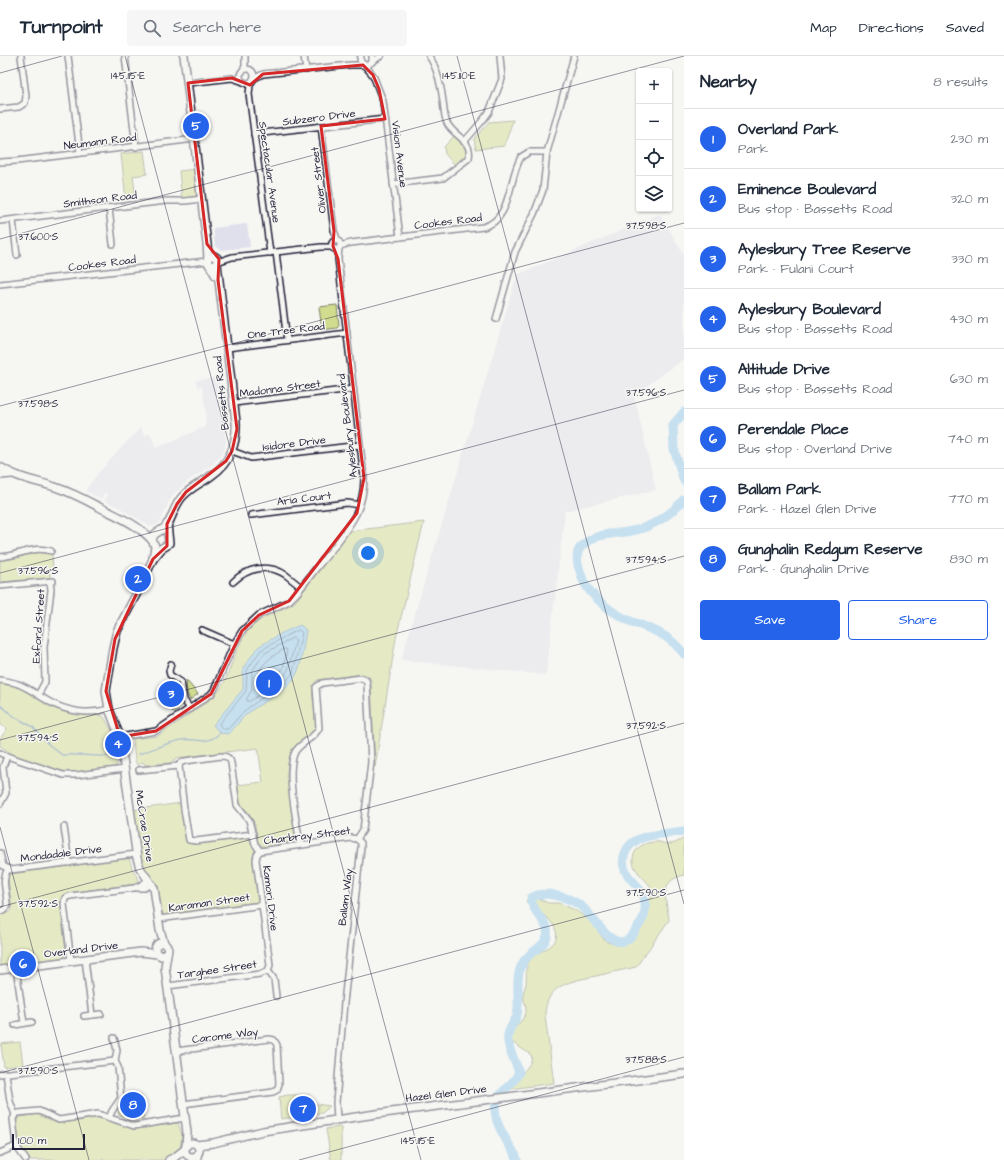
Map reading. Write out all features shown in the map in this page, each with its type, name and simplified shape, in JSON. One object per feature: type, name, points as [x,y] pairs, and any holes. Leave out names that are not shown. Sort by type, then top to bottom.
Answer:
[{"type":"street","points":[[0,109],[19,107],[25,103],[26,96],[21,56]]},
{"type":"street","points":[[68,56],[80,153]]},
{"type":"street","points":[[125,56],[136,147]]},
{"type":"street","name":"Bassetts Road","points":[[125,769],[120,737],[109,709],[106,691],[106,683],[117,631],[153,559],[157,540],[173,511],[181,498],[192,488],[218,471],[226,461],[232,451],[237,428],[218,280],[207,244],[184,56]]},
{"type":"street","points":[[304,56],[306,70]]},
{"type":"street","points":[[188,83],[232,78],[246,70],[263,74],[350,64],[369,65],[372,60],[381,56]]},
{"type":"street","points":[[464,142],[489,112],[502,78],[500,56]]},
{"type":"street","points":[[496,319],[515,252],[534,214],[541,195],[547,152],[574,56]]},
{"type":"street","points":[[350,64],[361,57]]},
{"type":"street","name":"Vision Avenue","points":[[361,57],[361,62],[373,75]]},
{"type":"street","points":[[393,184],[447,176],[468,160],[470,155],[468,145],[451,129],[447,123],[442,85],[431,57]]},
{"type":"street","points":[[245,59],[252,71],[254,76],[253,79]]},
{"type":"street","points":[[244,82],[241,78],[245,59]]},
{"type":"street","name":"Vision Avenue","points":[[372,60],[373,75],[381,95],[385,119],[400,237]]},
{"type":"street","points":[[232,78],[248,83],[263,74]]},
{"type":"street","name":"Spectacular Avenue","points":[[253,79],[249,94],[270,253]]},
{"type":"street","name":"Spectacular Avenue","points":[[244,82],[249,94]]},
{"type":"street","name":"Subzero Drive","points":[[254,134],[385,119]]},
{"type":"street","name":"Oliver Street","points":[[321,126],[336,245]]},
{"type":"street","name":"Neumann Road","points":[[0,161],[7,162],[195,139]]},
{"type":"street","name":"Cookes Road","points":[[0,284],[483,227],[492,224],[502,214],[521,157],[529,152],[547,152]]},
{"type":"street","name":"Smithson Road","points":[[0,222],[166,201],[202,199]]},
{"type":"street","points":[[109,208],[113,244]]},
{"type":"street","points":[[13,220],[17,255]]},
{"type":"street","name":"Aylesbury Boulevard","points":[[120,737],[156,732],[190,709],[214,690],[234,644],[242,631],[253,619],[266,611],[289,601],[349,527],[360,505],[364,486],[336,245]]},
{"type":"street","points":[[276,252],[287,340]]},
{"type":"street","name":"One Tree Road","points":[[227,348],[347,333]]},
{"type":"street","name":"Madonna Street","points":[[234,403],[353,389]]},
{"type":"street","name":"Isidore Drive","points":[[232,451],[251,458],[360,445]]},
{"type":"street","points":[[12,474],[0,474],[0,468],[12,474],[67,492],[129,522],[157,540],[165,533],[168,536],[167,524]]},
{"type":"street","name":"Aria Court","points":[[251,515],[347,503],[360,505]]},
{"type":"street","name":"Bassetts Road","points":[[157,540],[168,545],[168,536]]},
{"type":"street","points":[[0,556],[14,555],[32,549],[51,551]]},
{"type":"street","points":[[233,582],[246,572],[266,568],[282,573],[301,587]]},
{"type":"street","name":"Exford Street","points":[[0,586],[51,582],[44,647],[45,682],[38,695]]},
{"type":"street","points":[[202,630],[234,644]]},
{"type":"street","points":[[171,664],[169,671],[170,675],[181,682],[184,700],[190,709]]},
{"type":"street","name":"Ballam Way","points":[[300,844],[291,773],[295,753],[300,746],[316,734],[319,728],[316,687],[322,682],[358,678],[366,680],[370,762],[363,830],[357,839],[361,847],[344,1003],[336,1103],[337,1120]]},
{"type":"street","points":[[0,680],[17,684],[60,707],[71,710],[92,713],[109,709]]},
{"type":"street","points":[[0,753],[63,775],[77,775],[125,769]]},
{"type":"street","points":[[0,804],[5,796],[6,790],[3,767],[7,756]]},
{"type":"street","name":"Kamori Drive","points":[[139,770],[179,766],[185,761],[221,756],[228,757],[231,763],[237,805],[250,820],[254,844],[260,851],[257,854],[256,860],[270,965],[268,971],[274,979],[276,996]]},
{"type":"street","points":[[179,766],[189,840],[196,842],[253,834]]},
{"type":"street","name":"McCrae Drive","points":[[125,769],[136,854],[140,868],[151,882],[159,919],[159,944]]},
{"type":"street","points":[[64,827],[69,863]]},
{"type":"street","name":"Charbray Street","points":[[260,851],[300,844],[351,838],[357,839]]},
{"type":"street","name":"Mondadale Drive","points":[[0,853],[2,864],[8,869],[14,870],[136,854]]},
{"type":"street","points":[[0,911],[7,907],[4,880],[5,873],[8,869]]},
{"type":"street","points":[[71,961],[64,910],[65,898],[70,896],[140,888],[151,882]]},
{"type":"street","name":"Karaman Street","points":[[159,919],[262,905]]},
{"type":"street","points":[[165,967],[155,949],[159,944],[168,946],[165,967],[187,1132],[188,1154]]},
{"type":"street","name":"Overland Drive","points":[[140,952],[159,944]]},
{"type":"street","name":"Overland Drive","points":[[0,970],[140,952],[157,954]]},
{"type":"street","points":[[157,954],[161,956],[167,953]]},
{"type":"street","points":[[85,959],[92,1015]]},
{"type":"street","points":[[16,968],[24,1023]]},
{"type":"street","name":"Targhee Street","points":[[168,986],[260,974],[268,971]]},
{"type":"street","points":[[84,1016],[101,1014]]},
{"type":"street","points":[[15,1025],[32,1022]]},
{"type":"street","points":[[109,1118],[112,1111],[122,1098],[118,1067],[115,1061],[117,1050],[114,1038]]},
{"type":"street","name":"Carome Way","points":[[176,1051],[269,1039],[274,1040],[277,1045],[279,1084],[277,1090],[273,1092],[183,1104]]},
{"type":"street","points":[[0,1074],[115,1061]]},
{"type":"street","points":[[6,1074],[10,1100],[15,1115],[13,1123],[16,1146],[26,1160]]},
{"type":"street","name":"Hazel Glen Drive","points":[[197,1151],[213,1143],[263,1131],[684,1074]]},
{"type":"street","points":[[15,1115],[36,1111],[43,1112],[59,1120],[95,1114],[134,1126],[185,1118]]},
{"type":"street","points":[[172,1158],[188,1154],[195,1157],[197,1151],[187,1132]]},
{"type":"street","points":[[188,1154],[190,1143],[197,1151]]},
{"type":"street","points":[[0,1153],[16,1146]]},
{"type":"highlighted area","points":[[363,65],[373,75],[379,89],[385,119],[321,126],[334,231],[333,246],[338,259],[364,478],[357,513],[289,601],[259,615],[242,631],[211,694],[156,731],[120,737],[106,691],[115,639],[153,559],[167,546],[167,524],[177,504],[186,492],[226,461],[232,451],[237,429],[218,280],[219,259],[207,244],[188,83],[232,78],[250,85],[263,74]]},
{"type":"shaded area","points":[[660,214],[684,255],[684,359],[634,395],[656,490],[565,511],[546,675],[401,660],[517,275]]},
{"type":"shaded area","points":[[247,224],[250,247],[221,250],[215,246],[213,228]]},
{"type":"shaded area","points":[[218,378],[226,441],[225,449],[212,465],[188,481],[176,492],[169,501],[160,523],[151,527],[105,501],[107,494],[104,493],[101,499],[85,491],[99,472],[141,427],[144,436],[150,433],[156,448],[205,427],[206,413],[202,386],[197,387],[196,380]]},
{"type":"green space","points":[[513,120],[504,146],[476,149],[474,139],[489,122]]},
{"type":"green space","points":[[454,136],[466,147],[467,151],[464,157],[455,165],[445,154],[444,147]]},
{"type":"green space","points":[[144,151],[147,174],[133,176],[136,199],[126,200],[121,154]]},
{"type":"green space","points":[[196,169],[198,193],[194,197],[182,199],[179,171]]},
{"type":"green space","points":[[337,305],[339,326],[337,328],[322,330],[319,307]]},
{"type":"green space","points":[[424,522],[396,638],[375,767],[371,680],[369,676],[363,674],[317,680],[313,691],[316,714],[315,729],[293,748],[288,765],[286,778],[289,778],[295,836],[291,842],[264,847],[257,842],[255,825],[249,813],[240,804],[237,785],[263,782],[258,748],[177,758],[170,763],[145,765],[143,762],[138,766],[135,761],[133,739],[158,736],[214,697],[220,690],[238,647],[248,631],[259,621],[295,602],[350,531]]},
{"type":"green space","points":[[35,552],[52,554],[53,570],[50,570],[50,578],[0,582],[0,559],[17,558]]},
{"type":"green space","points":[[172,679],[179,684],[185,703],[173,712],[161,696],[162,691]]},
{"type":"green space","points":[[186,680],[198,694],[190,700],[187,693]]},
{"type":"green space","points":[[0,683],[13,685],[25,690],[51,707],[61,711],[92,716],[100,715],[104,717],[112,731],[117,762],[116,767],[75,772],[56,770],[16,756],[0,746],[0,739],[7,729],[0,724]]},
{"type":"green space","points":[[181,803],[185,836],[192,844],[250,836],[255,849],[253,858],[258,902],[164,915],[161,910],[156,883],[141,862],[133,810]]},
{"type":"green space","points":[[684,838],[684,875],[676,878],[667,886],[666,898],[669,920],[636,967],[569,982],[555,991],[550,997],[546,1005],[545,1016],[554,1083],[502,1090],[503,1086],[511,1082],[522,1073],[532,1059],[531,1055],[510,1041],[510,1032],[525,1015],[526,1006],[523,996],[528,963],[535,955],[551,946],[556,937],[556,931],[551,922],[526,901],[533,896],[548,903],[558,903],[564,905],[575,910],[591,921],[607,942],[617,945],[628,944],[638,931],[642,921],[644,905],[651,899],[652,893],[651,887],[637,871],[634,865],[634,854],[640,847],[647,843],[660,842],[671,844]]},
{"type":"green space","points":[[129,858],[132,868],[139,880],[136,884],[68,893],[61,898],[60,904],[66,952],[64,958],[0,966],[0,915],[9,913],[12,910],[8,878],[10,874]]},
{"type":"green space","points":[[20,1042],[23,1065],[4,1067],[1,1044]]},
{"type":"green space","points":[[141,1094],[144,1118],[134,1119],[119,1115],[118,1112],[129,1099],[128,1096]]},
{"type":"green space","points":[[288,1095],[309,1095],[309,1103],[330,1106],[322,1113],[281,1119],[279,1097]]},
{"type":"green space","points":[[39,1114],[59,1123],[98,1117],[135,1129],[178,1123],[182,1135],[180,1149],[165,1160],[29,1160],[19,1146],[15,1122],[20,1117]]},
{"type":"green space","points":[[341,1127],[341,1160],[331,1160],[326,1129]]},
{"type":"water","points":[[300,625],[306,630],[300,665],[292,682],[281,692],[254,708],[240,720],[229,734],[220,733],[213,725],[243,689],[243,668],[258,647],[282,633]]},
{"type":"waterway","points":[[684,412],[673,425],[674,449],[684,481]]},
{"type":"waterway","points":[[684,499],[669,514],[650,525],[629,532],[600,536],[588,541],[580,548],[577,557],[583,580],[596,598],[622,617],[665,636],[684,654]]},
{"type":"waterway","points":[[0,705],[15,717],[33,727],[48,744],[62,755],[116,756]]},
{"type":"waterway","points":[[139,754],[165,744],[186,739],[200,741],[210,740],[220,733]]},
{"type":"waterway","points":[[517,1160],[499,1126],[495,1109],[501,1094],[515,1080],[519,1073],[508,1044],[508,1040],[509,1032],[517,1015],[518,981],[521,967],[524,961],[543,944],[547,937],[544,922],[534,908],[531,898],[541,894],[547,894],[571,900],[582,907],[613,940],[619,942],[628,940],[643,918],[645,901],[642,892],[628,876],[625,869],[624,859],[627,849],[634,842],[644,837],[684,831]]},
{"type":"place","name":"Altitude Drive","points":[[196,126]]},
{"type":"place","name":"Eminence Boulevard","points":[[138,579]]},
{"type":"place","name":"Overland Park","points":[[269,683]]},
{"type":"place","name":"Aylesbury Tree Reserve","points":[[171,694]]},
{"type":"place","name":"Aylesbury Boulevard","points":[[118,744]]},
{"type":"place","name":"Perendale Place","points":[[23,964]]},
{"type":"place","name":"Gunghalin Redgum Reserve","points":[[133,1105]]},
{"type":"place","name":"Ballam Park","points":[[303,1109]]}]
